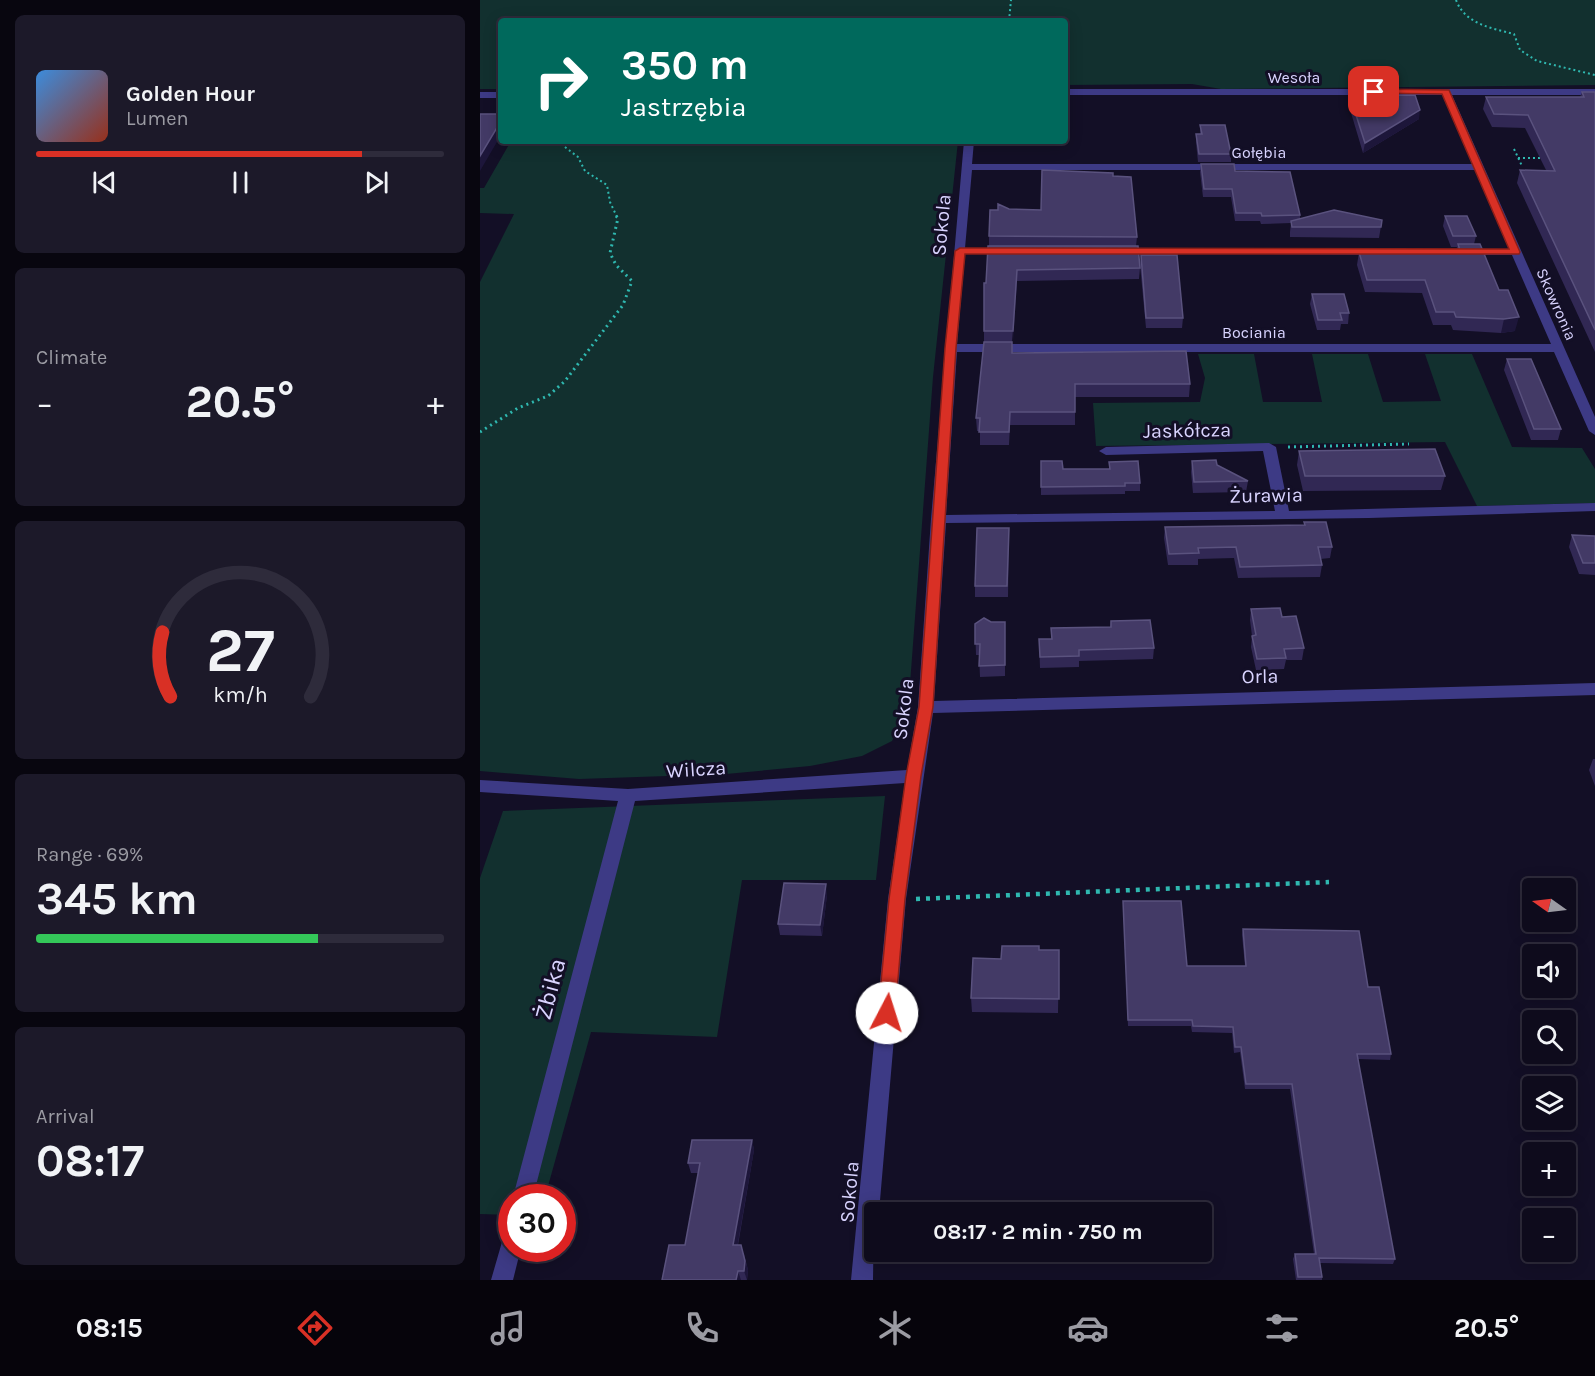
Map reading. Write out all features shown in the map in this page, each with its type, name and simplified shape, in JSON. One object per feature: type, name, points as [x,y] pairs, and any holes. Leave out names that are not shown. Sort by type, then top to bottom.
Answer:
[{"type":"street","name":"Wesoła","points":[[1068,92],[1595,92]]},
{"type":"street","name":"Skowronia","points":[[1446,92],[1595,430]]},
{"type":"street","points":[[480,95],[498,95]]},
{"type":"street","name":"Sokola","points":[[862,1280],[897,899],[926,707],[938,519],[969,144]]},
{"type":"street","name":"Gołębia","points":[[967,166],[1479,166]]},
{"type":"street","points":[[960,251],[1019,251]]},
{"type":"street","points":[[1102,251],[1409,252]]},
{"type":"street","points":[[1456,252],[1515,252]]},
{"type":"street","name":"Bociania","points":[[951,348],[1558,348]]},
{"type":"street","points":[[1269,447],[1283,515]]},
{"type":"street","name":"Jaskółcza","points":[[1106,451],[1269,447]]},
{"type":"street","name":"Żurawia","points":[[938,519],[1283,515],[1595,507]]},
{"type":"street","name":"Orla","points":[[926,707],[1595,689]]},
{"type":"street","name":"Wilcza","points":[[480,786],[628,795],[914,776]]},
{"type":"street","name":"Żbika","points":[[526,1184],[628,795]]},
{"type":"street","points":[[502,1280],[507,1262]]},
{"type":"path","points":[[1009,18],[1011,0]]},
{"type":"path","points":[[1456,0],[1458,8],[1472,21],[1514,34],[1520,50],[1536,61],[1595,75]]},
{"type":"path","points":[[480,432],[518,408],[548,396],[565,381],[623,305],[632,281],[611,260],[609,248],[618,218],[611,208],[606,192],[607,185],[585,171],[584,163],[575,152],[561,144]]},
{"type":"path","points":[[1514,149],[1522,166]]},
{"type":"path","points":[[1518,158],[1549,158]]},
{"type":"path","points":[[1269,447],[1409,444]]},
{"type":"path","points":[[897,899],[1329,882]]},
{"type":"green space","points":[[480,0],[1595,0],[1595,85],[1221,89],[1192,84],[1068,85],[1068,18],[498,18],[498,89],[480,89]]},
{"type":"green space","points":[[509,144],[958,144],[933,377],[908,711],[892,741],[862,756],[810,766],[726,774],[579,779],[480,771],[480,282],[514,214],[480,213],[480,188],[484,188]]},
{"type":"green space","points":[[1198,354],[1254,354],[1263,402],[1322,402],[1312,354],[1368,354],[1383,402],[1441,401],[1425,354],[1472,354],[1512,447],[1582,448],[1595,469],[1595,503],[1477,506],[1445,442],[1096,446],[1093,403],[1200,402],[1205,378]]},
{"type":"green space","points":[[885,796],[876,880],[742,880],[717,1037],[591,1032],[549,1184],[498,1184],[498,1215],[480,1214],[480,878],[503,811]]},
{"type":"building","points":[[1582,92],[1595,92],[1595,330],[1520,170],[1555,171],[1528,115],[1494,114],[1486,97],[1584,97]]},
{"type":"building","points":[[1415,95],[1420,110],[1365,143],[1350,96]]},
{"type":"building","points":[[480,114],[498,114],[498,126],[480,156]]},
{"type":"building","points":[[1200,125],[1225,125],[1231,154],[1199,154],[1196,134],[1202,134]]},
{"type":"building","points":[[1201,164],[1234,164],[1235,171],[1290,172],[1300,215],[1262,216],[1261,213],[1236,213],[1232,189],[1204,189]]},
{"type":"building","points":[[1042,170],[1113,173],[1113,176],[1131,177],[1137,237],[989,236],[990,210],[998,210],[998,204],[1009,209],[1041,210]]},
{"type":"building","points":[[1334,210],[1382,220],[1381,227],[1292,227],[1291,221]]},
{"type":"building","points":[[1445,216],[1467,216],[1476,236],[1453,236]]},
{"type":"building","points":[[1458,244],[1480,244],[1499,290],[1508,290],[1519,317],[1504,319],[1456,317],[1454,312],[1436,312],[1425,280],[1367,280],[1359,252],[1460,251]]},
{"type":"building","points":[[988,246],[1138,246],[1140,268],[1017,270],[1013,331],[984,331],[984,283],[986,283]]},
{"type":"building","points":[[1141,255],[1177,255],[1183,318],[1146,318]]},
{"type":"building","points":[[1312,294],[1344,294],[1349,313],[1340,313],[1342,320],[1318,320]]},
{"type":"building","points":[[984,342],[1012,342],[1012,353],[1186,351],[1190,384],[1075,384],[1075,412],[1010,412],[1009,432],[979,432],[980,418],[976,418]]},
{"type":"building","points":[[1507,359],[1531,359],[1561,429],[1534,429]]},
{"type":"building","points":[[1435,449],[1445,476],[1305,476],[1299,451]]},
{"type":"building","points":[[1216,460],[1217,465],[1248,481],[1194,482],[1192,461]]},
{"type":"building","points":[[1041,461],[1062,461],[1063,469],[1110,469],[1109,462],[1138,461],[1140,483],[1125,483],[1125,486],[1041,487]]},
{"type":"building","points":[[1304,522],[1326,522],[1332,547],[1318,547],[1322,565],[1240,567],[1236,547],[1198,548],[1199,553],[1169,554],[1165,527],[1305,525]]},
{"type":"building","points":[[977,528],[1009,528],[1007,586],[975,586]]},
{"type":"building","points":[[1572,535],[1595,536],[1595,563],[1583,563]]},
{"type":"building","points":[[1280,608],[1282,617],[1296,616],[1304,648],[1284,649],[1286,658],[1257,659],[1252,636],[1256,635],[1251,609]]},
{"type":"building","points":[[984,618],[991,622],[1005,622],[1005,665],[979,666],[980,644],[975,644],[975,624]]},
{"type":"building","points":[[1150,620],[1154,648],[1079,650],[1079,656],[1040,657],[1039,639],[1052,639],[1051,628],[1111,627],[1111,621]]},
{"type":"building","points":[[784,883],[826,884],[820,925],[778,924]]},
{"type":"building","points":[[1123,901],[1181,901],[1187,966],[1246,966],[1243,929],[1359,931],[1368,987],[1379,987],[1391,1054],[1357,1054],[1395,1259],[1319,1258],[1322,1277],[1298,1277],[1295,1254],[1316,1254],[1292,1084],[1246,1084],[1241,1047],[1235,1047],[1233,1027],[1193,1026],[1192,1020],[1128,1020]]},
{"type":"building","points":[[1002,946],[1039,946],[1039,950],[1059,950],[1059,999],[971,998],[973,958],[1001,959]]},
{"type":"building","points":[[692,1140],[752,1140],[733,1245],[741,1245],[745,1261],[744,1271],[738,1271],[736,1280],[662,1280],[669,1245],[685,1245],[700,1163],[688,1163]]},
{"type":"route","points":[[887,1013],[897,899],[926,707],[938,519],[960,251],[1515,252],[1446,92],[1374,92]]}]
